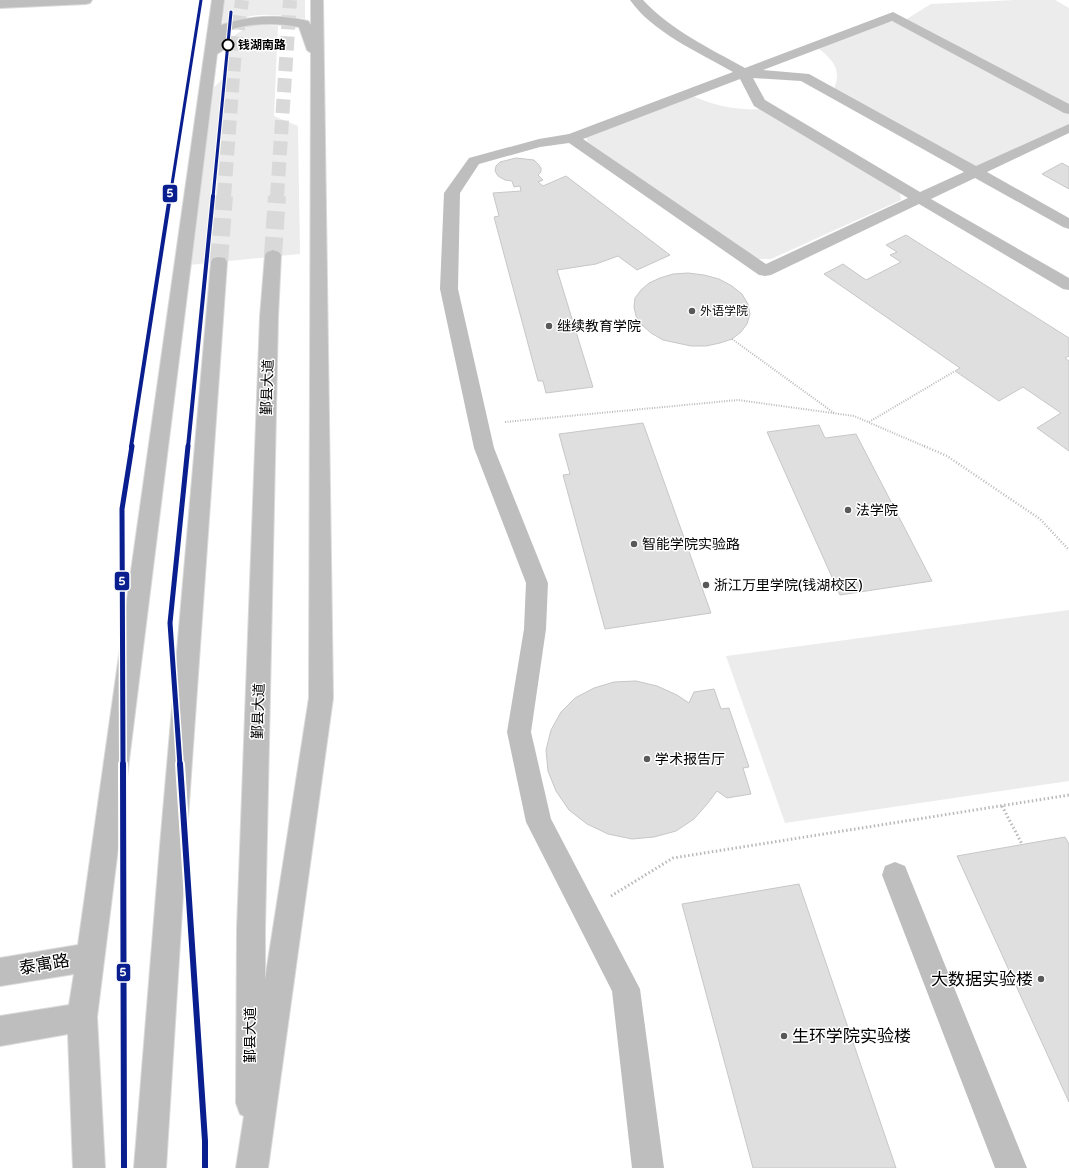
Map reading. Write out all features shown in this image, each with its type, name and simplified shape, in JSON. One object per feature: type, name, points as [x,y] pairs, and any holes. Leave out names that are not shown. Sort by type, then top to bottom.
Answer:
[{"type":"main road","points":[[0,4],[86,0]]},
{"type":"main road","points":[[89,1168],[82,1017],[218,0]]},
{"type":"main road","points":[[251,1168],[321,698],[317,0]]},
{"type":"main road","points":[[636,0],[641,6],[673,31],[744,73],[804,77],[1069,224]]},
{"type":"main road","points":[[648,1168],[626,989],[539,822],[519,732],[535,629],[537,583],[484,448],[449,289],[452,193],[474,161],[539,143],[572,138],[893,16],[1069,110]]},
{"type":"main road","points":[[208,69],[224,28],[246,20],[263,18],[278,18],[304,24],[317,59]]},
{"type":"main road","points":[[744,73],[760,103],[1069,285]]},
{"type":"main road","points":[[572,138],[765,271],[1069,128]]},
{"type":"main road","name":"鄞县大道","points":[[251,1168],[251,936],[268,325],[273,255]]},
{"type":"main road","points":[[150,1168],[174,831],[219,262]]},
{"type":"main road","points":[[895,875],[1011,1168]]},
{"type":"main road","name":"泰寓路","points":[[0,972],[89,957]]},
{"type":"main road","points":[[0,1031],[82,1017]]},
{"type":"path","points":[[732,339],[834,413]]},
{"type":"path","points":[[869,422],[955,371]]},
{"type":"path","points":[[479,425],[738,400],[854,416],[947,456],[1040,519],[1069,550]]},
{"type":"path","points":[[585,911],[673,858],[1069,795]]},
{"type":"path","points":[[1002,806],[1022,844]]},
{"type":"shaded area","points":[[223,0],[305,0],[305,19],[276,15],[261,15],[244,18],[223,25]]},
{"type":"shaded area","points":[[1015,0],[1055,0],[1069,8],[1069,106],[905,20],[931,4]]},
{"type":"shaded area","points":[[888,21],[894,22],[1069,113],[1069,126],[977,169],[833,91],[836,84],[837,71],[828,56],[817,47]]},
{"type":"shaded area","points":[[249,26],[278,26],[274,116],[298,126],[300,254],[189,265],[214,87],[227,75],[230,38]]},
{"type":"shaded area","points":[[690,95],[707,102],[734,108],[762,109],[900,193],[901,200],[771,259],[754,259],[588,142],[586,137]]},
{"type":"shaded area","points":[[1069,610],[1069,781],[785,823],[726,656]]},
{"type":"building","name":"继续教育学院","points":[[516,158],[534,160],[538,164],[541,168],[541,172],[538,175],[543,180],[538,182],[543,186],[566,176],[670,255],[637,270],[618,256],[596,264],[557,270],[593,387],[546,393],[543,381],[538,381],[494,217],[499,216],[493,193],[521,191],[520,186],[514,187],[512,181],[505,180],[498,176],[495,171],[496,166],[500,162]]},
{"type":"building","points":[[1062,163],[1069,167],[1069,189],[1042,174]]},
{"type":"building","points":[[906,235],[1069,338],[1069,356],[1065,358],[1069,361],[1069,451],[1037,428],[1061,413],[1023,387],[999,401],[955,371],[960,368],[824,274],[843,264],[866,280],[901,262],[890,255],[897,252],[886,245]]},
{"type":"building","name":"外语学院","points":[[688,273],[719,279],[732,286],[742,294],[748,304],[750,314],[747,324],[741,332],[732,339],[706,346],[691,346],[663,340],[651,333],[642,325],[636,316],[634,307],[635,298],[649,283],[673,274]]},
{"type":"building","name":"智能学院实验路","points":[[643,423],[711,613],[605,629],[563,475],[570,474],[559,434]]},
{"type":"building","name":"法学院","points":[[819,425],[825,438],[856,434],[932,581],[840,595],[767,432]]},
{"type":"building","name":"学术报告厅","points":[[636,681],[657,686],[677,695],[689,703],[694,692],[714,689],[721,709],[729,708],[749,767],[743,768],[751,794],[727,798],[717,791],[694,819],[676,831],[654,837],[632,839],[608,834],[587,824],[569,810],[556,791],[548,771],[546,750],[551,730],[561,712],[575,698],[594,688],[614,682]]},
{"type":"building","name":"大数据实验楼","points":[[1065,837],[1069,844],[1069,1102],[957,856]]},
{"type":"building","name":"生环学院实验楼","points":[[799,884],[896,1168],[753,1168],[682,904]]},
{"type":"tunnel","points":[[224,197],[235,50],[242,0]]},
{"type":"tunnel","points":[[277,197],[290,0]]},
{"type":"tunnel","points":[[219,262],[224,196]]},
{"type":"tunnel","points":[[273,255],[277,196]]},
{"type":"transit line","name":"5","points":[[124,1168],[122,509],[193,43],[201,0]]},
{"type":"transit line","name":"5","points":[[205,1168],[205,1141],[170,623],[231,12]]},
{"type":"place","name":"钱湖南路","points":[[228,45]]},
{"type":"place","name":"外语学院","points":[[692,311]]},
{"type":"place","name":"继续教育学院","points":[[549,326]]},
{"type":"place","name":"法学院","points":[[848,510]]},
{"type":"place","name":"智能学院实验路","points":[[634,544]]},
{"type":"place","name":"浙江万里学院(钱湖校区)","points":[[706,585]]},
{"type":"place","name":"学术报告厅","points":[[647,759]]},
{"type":"place","name":"大数据实验楼","points":[[1041,979]]},
{"type":"place","name":"生环学院实验楼","points":[[784,1036]]}]
